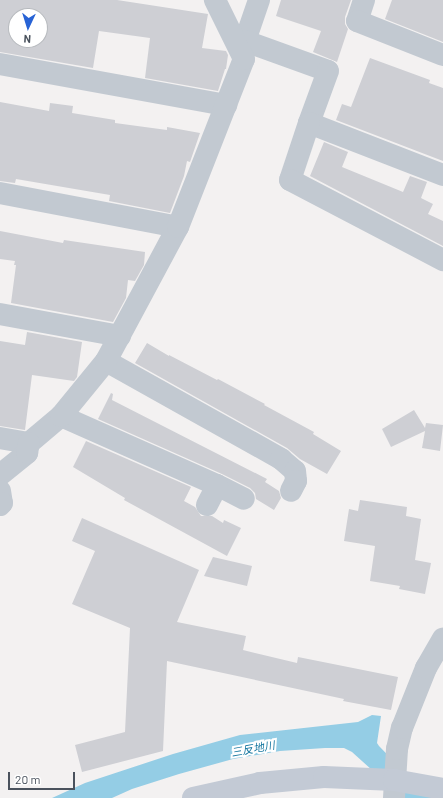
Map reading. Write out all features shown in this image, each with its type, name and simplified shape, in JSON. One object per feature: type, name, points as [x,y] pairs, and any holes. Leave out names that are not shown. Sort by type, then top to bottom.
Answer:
[{"type":"street","points":[[0,475],[27,453],[29,443],[61,416],[106,361],[178,227],[244,59],[241,43],[215,0]]},
{"type":"street","points":[[241,43],[260,0]]},
{"type":"street","points":[[364,0],[357,21],[443,55]]},
{"type":"street","points":[[241,43],[328,71],[290,180],[443,260]]},
{"type":"street","points":[[0,64],[226,105]]},
{"type":"street","points":[[309,123],[443,175]]},
{"type":"street","points":[[0,193],[178,227]]},
{"type":"street","points":[[0,314],[120,336]]},
{"type":"street","points":[[106,361],[280,458],[295,471],[296,481],[291,491]]},
{"type":"street","points":[[61,416],[217,485],[244,499]]},
{"type":"street","points":[[0,438],[29,443]]},
{"type":"street","points":[[207,505],[217,485]]},
{"type":"street","points":[[0,491],[2,503],[0,505]]},
{"type":"street","points":[[394,789],[397,750],[402,728],[426,668],[443,638]]},
{"type":"street","points":[[193,798],[222,795],[260,783],[324,777],[394,789],[443,788]]},
{"type":"water","name":"三反地川","points":[[372,715],[381,716],[377,743],[379,746],[415,783],[434,798],[403,798],[352,752],[344,748],[325,748],[280,751],[233,759],[132,789],[112,798],[52,798],[85,783],[173,754],[240,735],[358,722]]},
{"type":"building","points":[[0,0],[117,0],[208,14],[202,48],[226,51],[228,55],[226,69],[218,91],[145,78],[150,38],[99,31],[93,68],[0,52]]},
{"type":"building","points":[[281,0],[351,0],[345,17],[345,24],[348,29],[337,62],[313,52],[321,31],[276,16]]},
{"type":"building","points":[[392,0],[443,0],[443,42],[385,19]]},
{"type":"building","points":[[370,58],[430,80],[429,83],[443,88],[443,161],[336,120],[342,104],[351,107]]},
{"type":"building","points":[[0,102],[49,111],[50,103],[73,106],[72,113],[115,120],[115,123],[167,130],[167,127],[200,133],[190,162],[187,161],[184,176],[170,213],[109,201],[110,195],[16,179],[15,183],[0,181]]},
{"type":"building","points":[[324,142],[348,152],[342,167],[403,192],[410,176],[427,182],[421,198],[433,204],[428,214],[443,221],[443,246],[310,176]]},
{"type":"building","points":[[0,231],[63,243],[64,240],[145,252],[144,265],[135,281],[128,280],[126,298],[113,322],[11,303],[16,265],[14,265],[15,261],[0,259]]},
{"type":"building","points":[[27,332],[82,342],[77,377],[74,381],[32,375],[25,430],[0,426],[0,341],[25,345]]},
{"type":"building","points":[[147,343],[169,356],[217,380],[218,379],[265,404],[264,405],[314,432],[313,434],[341,451],[327,474],[300,459],[287,448],[135,363]]},
{"type":"building","points":[[111,393],[113,394],[112,400],[267,479],[265,482],[279,491],[281,498],[274,510],[256,499],[255,493],[250,488],[98,419]]},
{"type":"building","points":[[414,410],[425,428],[426,423],[443,425],[440,451],[422,448],[425,431],[391,447],[382,429]]},
{"type":"building","points":[[86,441],[191,487],[184,501],[195,507],[201,516],[212,516],[223,523],[224,520],[241,528],[227,556],[124,500],[125,498],[73,467]]},
{"type":"building","points":[[360,500],[407,507],[406,516],[421,519],[415,560],[431,563],[425,594],[399,589],[400,586],[370,581],[375,546],[344,541],[349,509],[358,511]]},
{"type":"building","points":[[82,518],[199,570],[177,622],[246,636],[243,650],[297,663],[298,657],[398,677],[391,710],[343,701],[344,699],[167,661],[163,751],[82,772],[75,745],[125,732],[130,628],[72,604],[95,551],[72,541]]},
{"type":"building","points":[[213,557],[252,566],[247,586],[204,576]]}]
